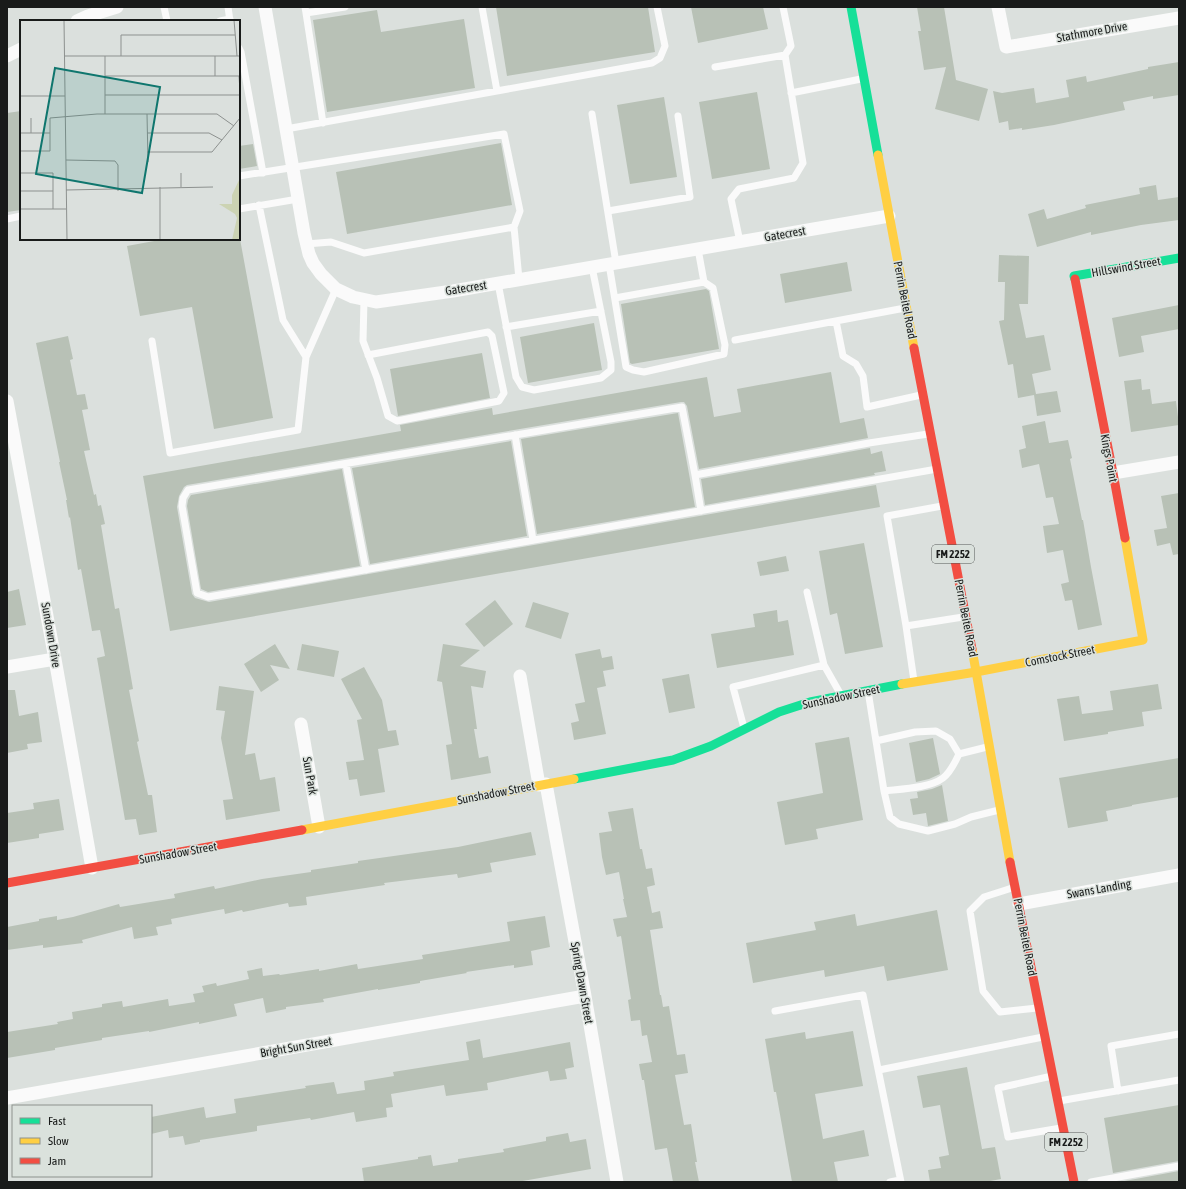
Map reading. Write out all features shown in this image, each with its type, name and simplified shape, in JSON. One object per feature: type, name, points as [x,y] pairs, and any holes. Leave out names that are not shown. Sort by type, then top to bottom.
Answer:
[{"type":"street","points":[[79,20],[117,7]]},
{"type":"street","name":"Gatecrest","points":[[265,7],[292,168],[309,254],[321,274],[336,289],[353,298],[376,302],[498,283],[889,216]]},
{"type":"street","name":"Perrin Beitel Road","points":[[851,7],[1018,904],[1074,1182]]},
{"type":"street","name":"Stathmore Drive","points":[[998,7],[1006,47],[1179,18]]},
{"type":"street","points":[[7,56],[20,50]]},
{"type":"street","name":"Hillswind Street","points":[[1074,276],[1179,258]]},
{"type":"street","name":"Kings Point","points":[[1074,276],[1113,473],[1143,640]]},
{"type":"street","name":"Sundown Drive","points":[[7,401],[12,451],[55,659],[92,868]]},
{"type":"street","points":[[1113,473],[1179,462]]},
{"type":"street","name":"Comstock Street","points":[[976,672],[1143,640]]},
{"type":"street","points":[[7,667],[55,659]]},
{"type":"street","name":"Sunshadow Street","points":[[7,883],[319,827],[673,760],[711,746],[786,710],[810,702],[976,672]]},
{"type":"street","name":"Spring Dawn Street","points":[[520,676],[585,996],[617,1182]]},
{"type":"street","name":"Sun Park","points":[[301,724],[319,827]]},
{"type":"street","name":"Swans Landing","points":[[1018,904],[1179,875]]},
{"type":"street","name":"Bright Sun Street","points":[[7,1098],[585,996]]},
{"type":"lane","points":[[164,7],[167,20]]},
{"type":"lane","points":[[228,7],[230,20]]},
{"type":"lane","points":[[323,123],[306,10],[345,7]]},
{"type":"lane","points":[[482,7],[497,91]]},
{"type":"lane","points":[[286,129],[652,63],[660,58],[665,46],[657,7]]},
{"type":"lane","points":[[714,68],[784,55],[791,46],[783,7]]},
{"type":"lane","points":[[240,49],[242,52],[263,172]]},
{"type":"lane","points":[[740,242],[731,199],[739,189],[794,178],[803,163],[784,55]]},
{"type":"lane","points":[[791,93],[864,79]]},
{"type":"lane","points":[[592,114],[608,212],[613,263],[614,298],[626,367],[644,372],[724,354],[725,344],[713,288],[704,282],[614,298]]},
{"type":"lane","points":[[608,212],[690,197],[678,116]]},
{"type":"lane","points":[[240,176],[504,134],[520,211],[514,227],[520,279]]},
{"type":"lane","points":[[240,209],[298,199]]},
{"type":"lane","points":[[259,205],[283,320],[306,357]]},
{"type":"lane","points":[[7,219],[20,216]]},
{"type":"lane","points":[[306,244],[331,242],[364,253],[514,227]]},
{"type":"lane","points":[[698,249],[704,282]]},
{"type":"lane","points":[[498,283],[516,378],[522,387],[534,390],[601,378],[611,370],[611,362],[592,267]]},
{"type":"lane","points":[[152,341],[170,453],[298,430],[306,357],[336,289]]},
{"type":"lane","points":[[364,300],[364,341],[368,355],[377,378],[388,416],[397,421],[499,401],[504,393],[492,336],[488,332],[368,355]]},
{"type":"lane","points":[[735,340],[907,308]]},
{"type":"lane","points":[[506,327],[601,311]]},
{"type":"lane","points":[[836,321],[843,356],[856,364],[864,376],[867,407],[923,395]]},
{"type":"lane","points":[[701,511],[682,407],[188,490],[183,498],[182,506],[197,593],[208,597],[366,570],[533,540],[701,511],[937,469]]},
{"type":"lane","points":[[695,475],[930,433]]},
{"type":"lane","points":[[515,435],[533,540]]},
{"type":"lane","points":[[346,464],[366,570]]},
{"type":"lane","points":[[914,682],[887,516],[944,505]]},
{"type":"lane","points":[[807,592],[824,665],[841,696]]},
{"type":"lane","points":[[906,626],[965,616]]},
{"type":"lane","points":[[744,729],[733,687],[824,665]]},
{"type":"lane","points":[[868,691],[884,791],[890,817],[899,824],[928,831],[1001,809]]},
{"type":"lane","points":[[876,741],[915,732],[936,731],[950,739],[959,754]]},
{"type":"lane","points":[[884,791],[917,787],[944,778],[959,754],[989,746]]},
{"type":"lane","points":[[1015,887],[984,897],[970,911],[983,991],[1000,1012],[1039,1008]]},
{"type":"lane","points":[[775,1011],[863,995],[900,1181],[890,1182]]},
{"type":"lane","points":[[1118,1091],[1111,1046],[1179,1034]]},
{"type":"lane","points":[[879,1070],[1045,1036]]},
{"type":"lane","points":[[1053,1076],[998,1088],[1003,1116],[1008,1137],[1063,1127]]},
{"type":"lane","points":[[1058,1101],[1179,1080]]},
{"type":"lane","points":[[1091,1182],[1179,1166]]},
{"type":"building","points":[[496,7],[648,7],[655,52],[507,76]]},
{"type":"building","points":[[691,7],[763,7],[768,29],[698,43]]},
{"type":"building","points":[[917,7],[944,7],[956,80],[988,89],[979,121],[935,109],[946,67],[924,70],[918,31],[921,31]]},
{"type":"building","points":[[377,10],[381,32],[464,19],[475,88],[327,112],[313,20]]},
{"type":"building","points":[[1179,62],[1179,95],[1153,99],[1153,96],[1123,102],[1125,110],[1022,130],[1022,128],[1009,130],[1008,121],[999,123],[993,91],[1002,93],[1034,88],[1036,103],[1069,97],[1066,80],[1086,76],[1087,82],[1148,69],[1148,67]]},
{"type":"building","points":[[757,92],[770,169],[712,179],[699,102]]},
{"type":"building","points":[[664,97],[677,177],[630,184],[617,105]]},
{"type":"building","points":[[20,111],[20,210],[7,212],[7,113]]},
{"type":"building","points":[[501,143],[512,205],[347,234],[336,172]]},
{"type":"building","points":[[253,144],[257,166],[240,169],[240,146]]},
{"type":"building","points":[[1156,185],[1158,200],[1179,197],[1179,220],[1141,225],[1091,235],[1091,232],[1037,247],[1028,214],[1044,209],[1047,219],[1086,208],[1085,205],[1140,194],[1139,188]]},
{"type":"building","points":[[240,239],[273,418],[214,429],[192,307],[140,316],[127,246],[160,240]]},
{"type":"building","points":[[999,255],[1029,256],[1028,304],[1019,304],[1026,338],[1044,335],[1051,370],[1032,374],[1036,394],[1057,391],[1061,412],[1037,416],[1034,395],[1018,398],[1013,364],[1008,365],[999,321],[1004,320],[1005,282],[998,282]]},
{"type":"building","points":[[847,262],[852,291],[785,303],[780,274]]},
{"type":"building","points":[[706,289],[709,291],[719,349],[632,364],[630,363],[621,304]]},
{"type":"building","points":[[1179,305],[1179,329],[1141,336],[1144,352],[1119,357],[1112,318]]},
{"type":"building","points":[[594,323],[602,370],[528,383],[520,337]]},
{"type":"building","points":[[68,336],[73,359],[70,360],[77,395],[85,394],[88,409],[82,410],[90,450],[84,451],[94,495],[96,494],[98,506],[101,505],[105,524],[101,525],[115,609],[119,608],[133,689],[129,690],[139,741],[137,742],[148,795],[152,795],[157,832],[139,835],[136,819],[125,820],[97,658],[105,656],[100,630],[92,631],[81,569],[78,570],[60,462],[36,343]]},
{"type":"building","points":[[482,353],[490,398],[398,416],[390,369]]},
{"type":"building","points":[[831,372],[840,423],[864,418],[868,438],[699,469],[687,406],[684,402],[681,402],[187,485],[184,487],[179,496],[177,507],[192,594],[195,598],[209,602],[876,485],[880,507],[170,631],[143,476],[401,431],[400,425],[492,408],[493,415],[707,377],[714,417],[741,412],[737,389]]},
{"type":"building","points":[[1141,379],[1142,390],[1150,389],[1152,404],[1176,401],[1179,425],[1131,432],[1124,381]]},
{"type":"building","points":[[678,413],[695,507],[537,534],[521,439]]},
{"type":"building","points":[[1045,421],[1049,443],[1068,440],[1072,458],[1070,459],[1083,520],[1102,625],[1078,630],[1072,600],[1065,601],[1061,584],[1069,582],[1063,550],[1047,553],[1043,526],[1059,524],[1053,497],[1046,498],[1039,464],[1022,468],[1019,450],[1026,448],[1022,426]]},
{"type":"building","points":[[511,441],[527,536],[370,564],[352,468]]},
{"type":"building","points":[[870,448],[871,454],[882,451],[886,471],[874,473],[875,475],[705,505],[701,479]]},
{"type":"building","points":[[342,469],[360,566],[208,592],[201,589],[187,506],[191,495]]},
{"type":"building","points":[[1179,493],[1179,554],[1173,555],[1170,543],[1157,546],[1154,530],[1167,528],[1161,496]]},
{"type":"building","points":[[864,543],[883,647],[845,654],[837,613],[830,615],[819,551]]},
{"type":"building","points":[[786,556],[789,571],[760,576],[757,562]]},
{"type":"building","points":[[19,589],[26,625],[7,628],[7,592]]},
{"type":"building","points":[[495,600],[513,624],[484,647],[465,624]]},
{"type":"building","points":[[533,602],[569,613],[561,639],[525,627]]},
{"type":"building","points":[[777,610],[778,622],[788,620],[794,655],[717,668],[711,634],[755,627],[753,614]]},
{"type":"building","points":[[275,644],[290,669],[270,665],[279,680],[261,692],[244,664]]},
{"type":"building","points":[[302,644],[339,651],[334,677],[297,670]]},
{"type":"building","points":[[443,644],[480,650],[460,666],[486,671],[483,688],[471,686],[477,729],[474,729],[479,758],[488,756],[491,773],[451,780],[446,745],[452,744],[442,682],[437,681]]},
{"type":"building","points":[[600,649],[602,658],[612,656],[614,669],[603,671],[606,686],[597,688],[606,734],[574,740],[571,723],[579,721],[575,704],[585,702],[575,654]]},
{"type":"building","points":[[364,667],[382,700],[388,731],[396,730],[399,745],[378,749],[385,792],[360,796],[357,779],[349,780],[346,762],[364,760],[357,720],[362,719],[341,679]]},
{"type":"building","points":[[689,674],[695,708],[669,713],[662,679]]},
{"type":"building","points":[[1158,684],[1162,709],[1142,712],[1144,726],[1108,732],[1108,734],[1064,741],[1057,699],[1079,696],[1082,714],[1113,710],[1110,691]]},
{"type":"building","points":[[219,686],[254,691],[245,755],[255,753],[260,780],[275,777],[280,811],[226,820],[223,800],[233,799],[221,738],[225,711],[216,710]]},
{"type":"building","points":[[7,690],[15,690],[19,716],[38,712],[42,742],[27,744],[28,749],[7,753]]},
{"type":"building","points":[[849,737],[863,820],[816,829],[818,839],[785,845],[777,802],[823,793],[815,743]]},
{"type":"building","points":[[933,738],[940,774],[929,779],[916,782],[909,743]]},
{"type":"building","points":[[1179,758],[1179,797],[1106,811],[1108,821],[1068,828],[1059,778]]},
{"type":"building","points":[[942,785],[948,821],[928,826],[926,813],[913,815],[910,799],[918,798],[917,792]]},
{"type":"building","points":[[59,799],[64,830],[39,834],[39,838],[7,843],[7,813],[34,809],[33,803]]},
{"type":"building","points":[[633,808],[640,849],[642,849],[646,869],[652,868],[655,885],[647,887],[652,913],[660,911],[663,928],[650,930],[663,1007],[669,1006],[677,1055],[685,1054],[688,1073],[675,1075],[684,1125],[691,1124],[697,1162],[695,1162],[699,1182],[673,1182],[667,1148],[655,1150],[644,1080],[642,1080],[639,1064],[652,1062],[647,1035],[642,1036],[640,1020],[631,1021],[628,1000],[631,999],[621,936],[617,937],[613,919],[627,917],[624,899],[619,872],[606,875],[602,857],[599,833],[612,831],[608,812]]},
{"type":"building","points":[[531,832],[536,855],[490,863],[492,872],[458,878],[457,874],[384,883],[385,885],[306,897],[307,905],[289,907],[288,903],[225,914],[224,909],[171,919],[172,924],[156,927],[158,935],[134,939],[132,927],[82,940],[83,943],[43,948],[43,945],[7,950],[7,927],[39,921],[39,919],[57,916],[57,920],[119,904],[120,907],[175,898],[174,894],[214,886],[215,889],[262,879],[311,872],[311,870],[358,863],[358,861],[458,847]]},
{"type":"building","points":[[937,910],[948,970],[887,981],[884,966],[825,977],[824,970],[753,983],[746,943],[816,930],[814,922],[855,914],[857,926]]},
{"type":"building","points":[[545,916],[550,947],[531,951],[533,965],[514,968],[514,965],[466,972],[467,973],[420,981],[420,983],[323,999],[324,1002],[286,1007],[286,1009],[266,1013],[263,998],[234,1004],[237,1016],[199,1024],[199,1022],[149,1032],[102,1038],[102,1040],[55,1048],[55,1050],[7,1058],[7,1032],[58,1024],[57,1022],[73,1019],[72,1012],[102,1007],[102,1004],[122,1001],[123,1007],[168,999],[169,1006],[195,1002],[193,994],[204,992],[202,986],[216,983],[217,986],[249,979],[247,971],[262,968],[263,976],[319,969],[319,971],[357,964],[358,969],[423,959],[422,955],[510,941],[507,922]]},
{"type":"building","points":[[853,1031],[863,1086],[815,1094],[823,1139],[864,1130],[869,1156],[834,1162],[838,1182],[792,1182],[765,1039],[805,1032],[806,1039]]},
{"type":"building","points":[[480,1039],[483,1058],[570,1042],[574,1067],[565,1069],[567,1079],[550,1081],[548,1071],[487,1083],[488,1090],[446,1096],[444,1085],[391,1094],[393,1107],[386,1108],[387,1117],[356,1122],[354,1112],[311,1120],[310,1118],[257,1126],[257,1131],[200,1140],[200,1142],[185,1145],[183,1136],[169,1138],[168,1130],[152,1134],[152,1117],[204,1107],[206,1118],[236,1113],[234,1099],[306,1088],[305,1086],[334,1082],[337,1094],[365,1090],[364,1081],[394,1076],[393,1072],[469,1060],[466,1042]]},
{"type":"building","points":[[967,1067],[982,1149],[995,1147],[1001,1179],[985,1182],[930,1182],[928,1170],[941,1168],[939,1157],[949,1155],[940,1105],[923,1108],[917,1076]]},
{"type":"building","points":[[1179,1105],[1179,1161],[1113,1173],[1104,1118]]},
{"type":"building","points":[[568,1133],[570,1142],[586,1139],[591,1169],[517,1182],[364,1182],[362,1168],[418,1159],[418,1157],[431,1155],[433,1166],[458,1162],[458,1159],[504,1152],[503,1149],[546,1141],[546,1137]]},
{"type":"building","points":[[1179,1171],[1179,1182],[1119,1182]]},
{"type":"traffic: fast","points":[[851,7],[878,155]]},
{"type":"traffic: fast","points":[[1075,279],[1074,276],[1179,258]]},
{"type":"traffic: fast","points":[[574,779],[673,760],[711,746],[779,712],[810,702],[902,684]]},
{"type":"traffic: slow","points":[[878,155],[914,348]]},
{"type":"traffic: slow","points":[[902,684],[976,672],[1143,640],[1125,538]]},
{"type":"traffic: slow","points":[[972,649],[1010,862]]},
{"type":"traffic: slow","points":[[302,830],[574,779]]},
{"type":"traffic: jam","points":[[1075,279],[1125,538]]},
{"type":"traffic: jam","points":[[914,348],[972,649]]},
{"type":"traffic: jam","points":[[7,883],[302,830]]},
{"type":"traffic: jam","points":[[1010,862],[1074,1182]]}]
